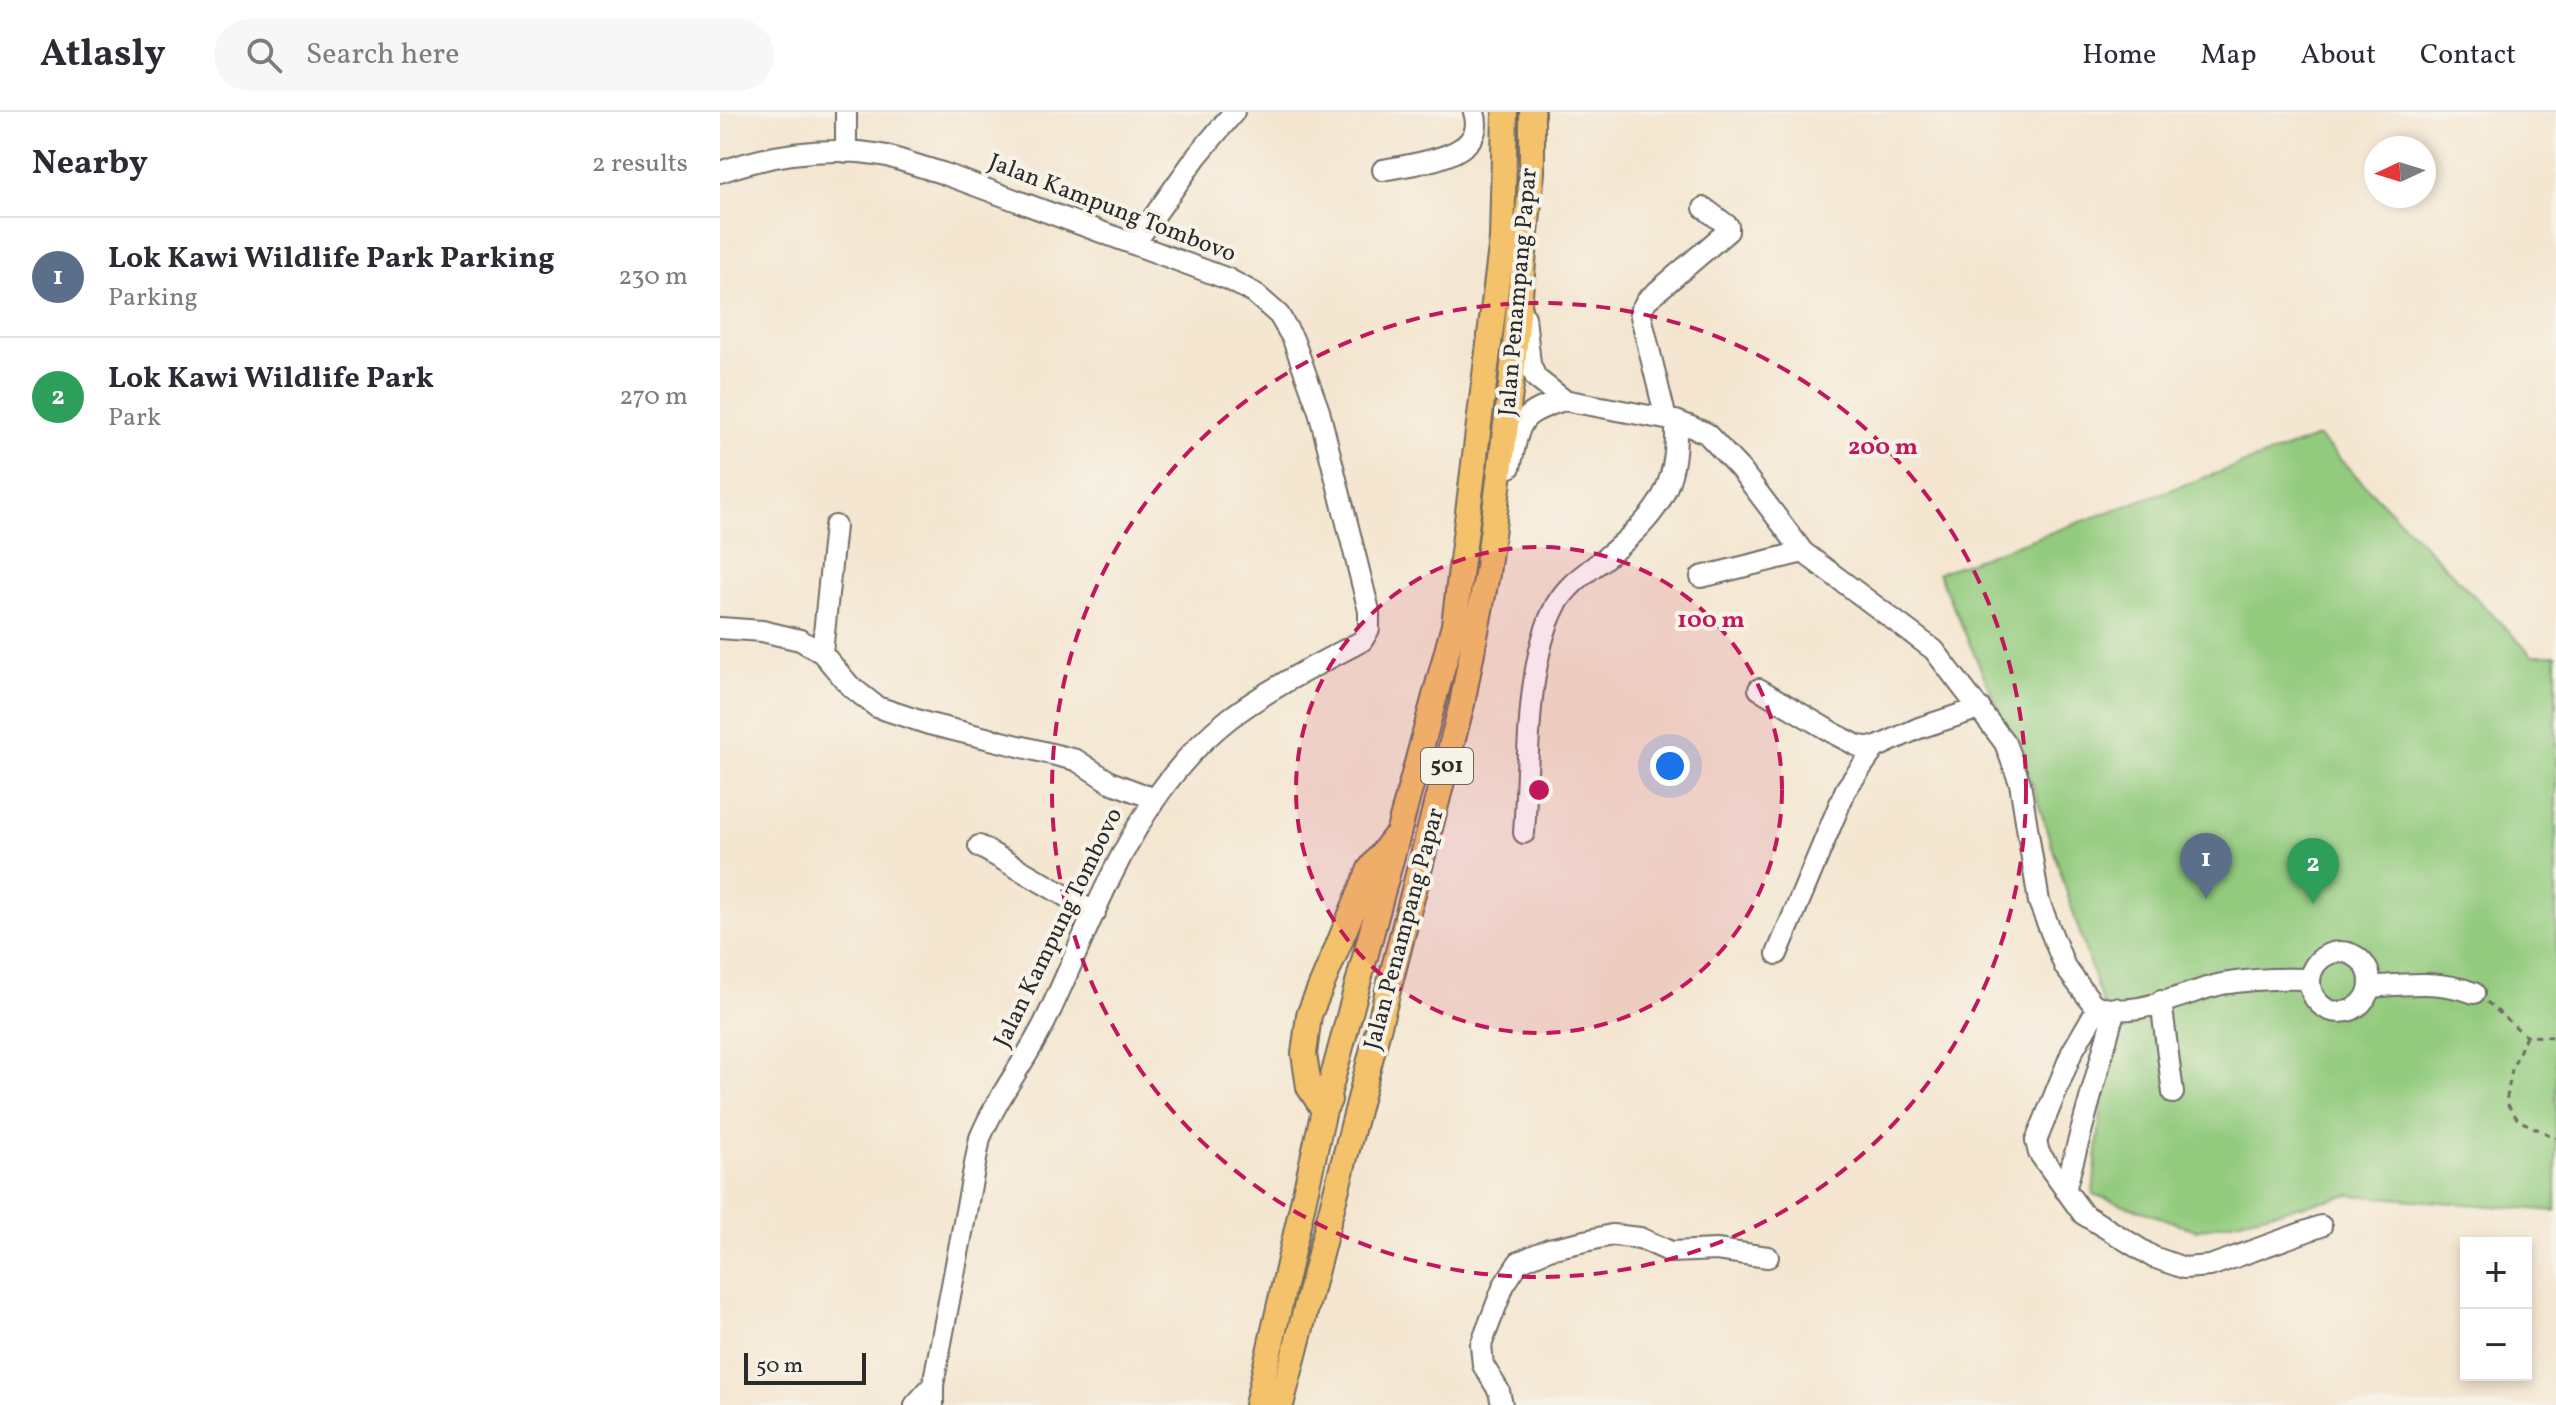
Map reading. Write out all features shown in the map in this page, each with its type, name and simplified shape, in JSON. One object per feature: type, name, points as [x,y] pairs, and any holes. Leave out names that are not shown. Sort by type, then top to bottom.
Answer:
[{"type":"main road","name":"Jalan Penampang Papar","points":[[1257,1405],[1324,1110],[1454,625],[1502,239],[1505,112]]},
{"type":"main road","name":"Jalan Penampang Papar","points":[[1281,1405],[1325,1228],[1392,986],[1462,704],[1494,516],[1523,275],[1532,172],[1532,112]]},
{"type":"main road","points":[[1392,986],[1324,1110],[1309,1087],[1304,1054],[1309,1015],[1370,869],[1399,831]]},
{"type":"street","points":[[846,112],[846,152]]},
{"type":"street","points":[[1135,243],[1197,156],[1234,112]]},
{"type":"street","points":[[1383,170],[1441,158],[1464,145],[1475,137],[1479,126],[1474,112]]},
{"type":"street","name":"Jalan Kampung Tombovo","points":[[720,172],[811,151],[873,153],[914,164],[1135,243],[1228,279],[1254,293],[1279,315],[1293,339],[1319,411],[1369,611],[1369,629],[1362,641],[1271,689],[1229,718],[1189,756],[1138,824],[1044,1023],[991,1111],[980,1138],[933,1395]]},
{"type":"street","points":[[1524,833],[1535,680],[1544,635],[1569,585],[1641,526],[1666,493],[1677,461],[1671,420],[1640,312],[1647,300],[1728,231],[1728,226],[1704,208]]},
{"type":"street","points":[[1523,275],[1530,364],[1536,378],[1564,400],[1671,420],[1706,433],[1721,447],[1803,552],[1934,650],[1980,708],[2005,743],[2020,783],[2039,902],[2065,967],[2087,1000],[2107,1008],[2161,1001],[2243,981],[2310,979]]},
{"type":"street","points":[[1494,516],[1520,425],[1533,410],[1564,400]]},
{"type":"street","points":[[822,653],[835,526]]},
{"type":"street","points":[[1701,577],[1803,552]]},
{"type":"street","points":[[720,628],[800,640],[822,653],[850,686],[877,707],[929,724],[1076,760],[1110,782],[1155,799]]},
{"type":"street","points":[[1759,689],[1858,746],[1875,748]]},
{"type":"street","points":[[1777,954],[1846,789],[1875,748],[1919,728],[1980,708]]},
{"type":"street","points":[[979,846],[1095,913]]},
{"type":"street","points":[[2345,951],[2359,958],[2369,971],[2370,987],[2364,1001],[2351,1010],[2337,1012],[2322,1006],[2313,994],[2310,979],[2316,964],[2329,954],[2345,951]]},
{"type":"street","points":[[2370,987],[2420,982],[2452,985],[2474,993]]},
{"type":"street","points":[[2161,1001],[2173,1093]]},
{"type":"street","points":[[2107,1008],[2072,1052],[2036,1141],[2039,1153],[2083,1214],[2123,1241],[2153,1257],[2184,1268],[2210,1266],[2321,1226]]},
{"type":"street","points":[[2065,1190],[2107,1008]]},
{"type":"street","points":[[1502,1405],[1499,1391],[1483,1365],[1481,1345],[1504,1285],[1519,1262],[1564,1245],[1612,1235],[1640,1238],[1671,1252],[1716,1250],[1768,1257]]},
{"type":"street","points":[[915,1405],[933,1395]]},
{"type":"path","points":[[2474,993],[2526,1036],[2556,1037]]},
{"type":"path","points":[[2526,1036],[2512,1069],[2506,1102],[2518,1120],[2556,1138]]},
{"type":"green space","points":[[2318,437],[2532,655],[2556,655],[2556,1211],[2350,1195],[2196,1230],[2093,1194],[2109,1025],[2032,783],[1938,573]]},
{"type":"place","name":"Lok Kawi Wildlife Park Parking","points":[[2206,899]]},
{"type":"place","name":"Lok Kawi Wildlife Park","points":[[2313,904]]}]
